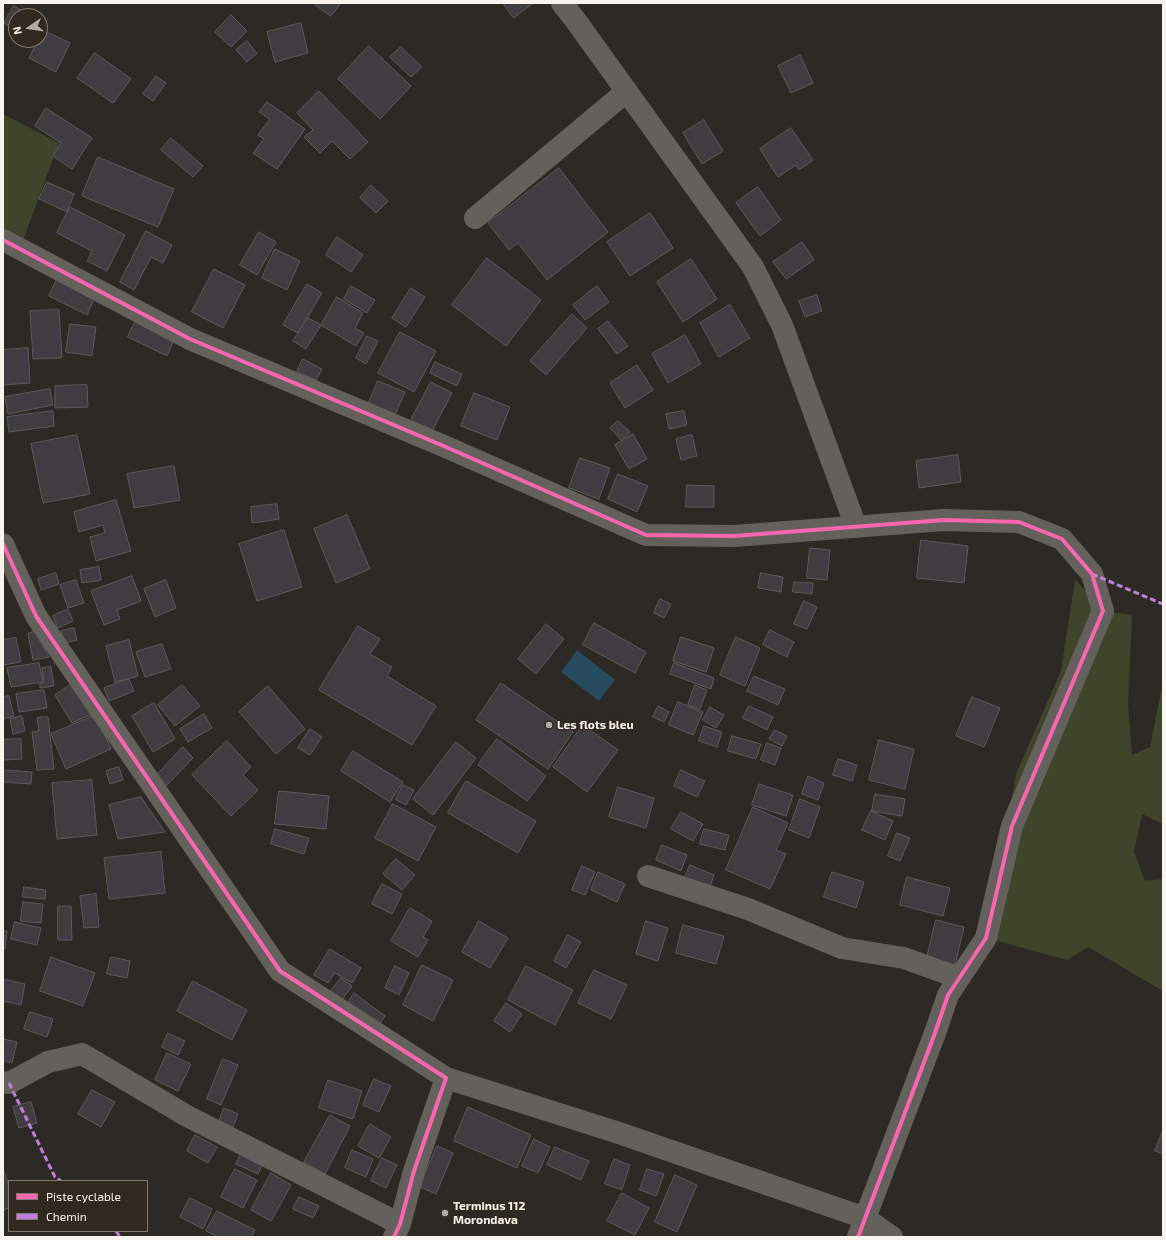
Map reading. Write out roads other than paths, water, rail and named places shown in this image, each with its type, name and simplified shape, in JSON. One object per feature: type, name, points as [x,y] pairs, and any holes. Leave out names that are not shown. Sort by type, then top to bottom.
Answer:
[{"type":"street","points":[[562,3],[627,90],[753,267],[782,326],[856,527]]},
{"type":"street","points":[[475,218],[627,90]]},
{"type":"street","points":[[3,240],[190,339],[446,447],[646,535],[734,536],[944,520],[1019,522],[1062,539],[1092,574],[1103,611],[1012,826],[986,938],[948,995],[861,1227]]},
{"type":"street","points":[[3,544],[36,616],[280,971],[446,1078],[619,1133],[861,1227],[892,1237]]},
{"type":"street","points":[[648,876],[748,909],[842,948],[904,958],[959,978]]},
{"type":"street","points":[[3,1082],[9,1083],[48,1062],[82,1054],[187,1116],[396,1234],[414,1171],[446,1078]]},
{"type":"water","points":[[577,650],[615,680],[599,701],[561,672]]},
{"type":"place","name":"Les flots bleu","points":[[549,725]]},
{"type":"place","name":"Terminus 112 Morondava","points":[[445,1213]]}]
